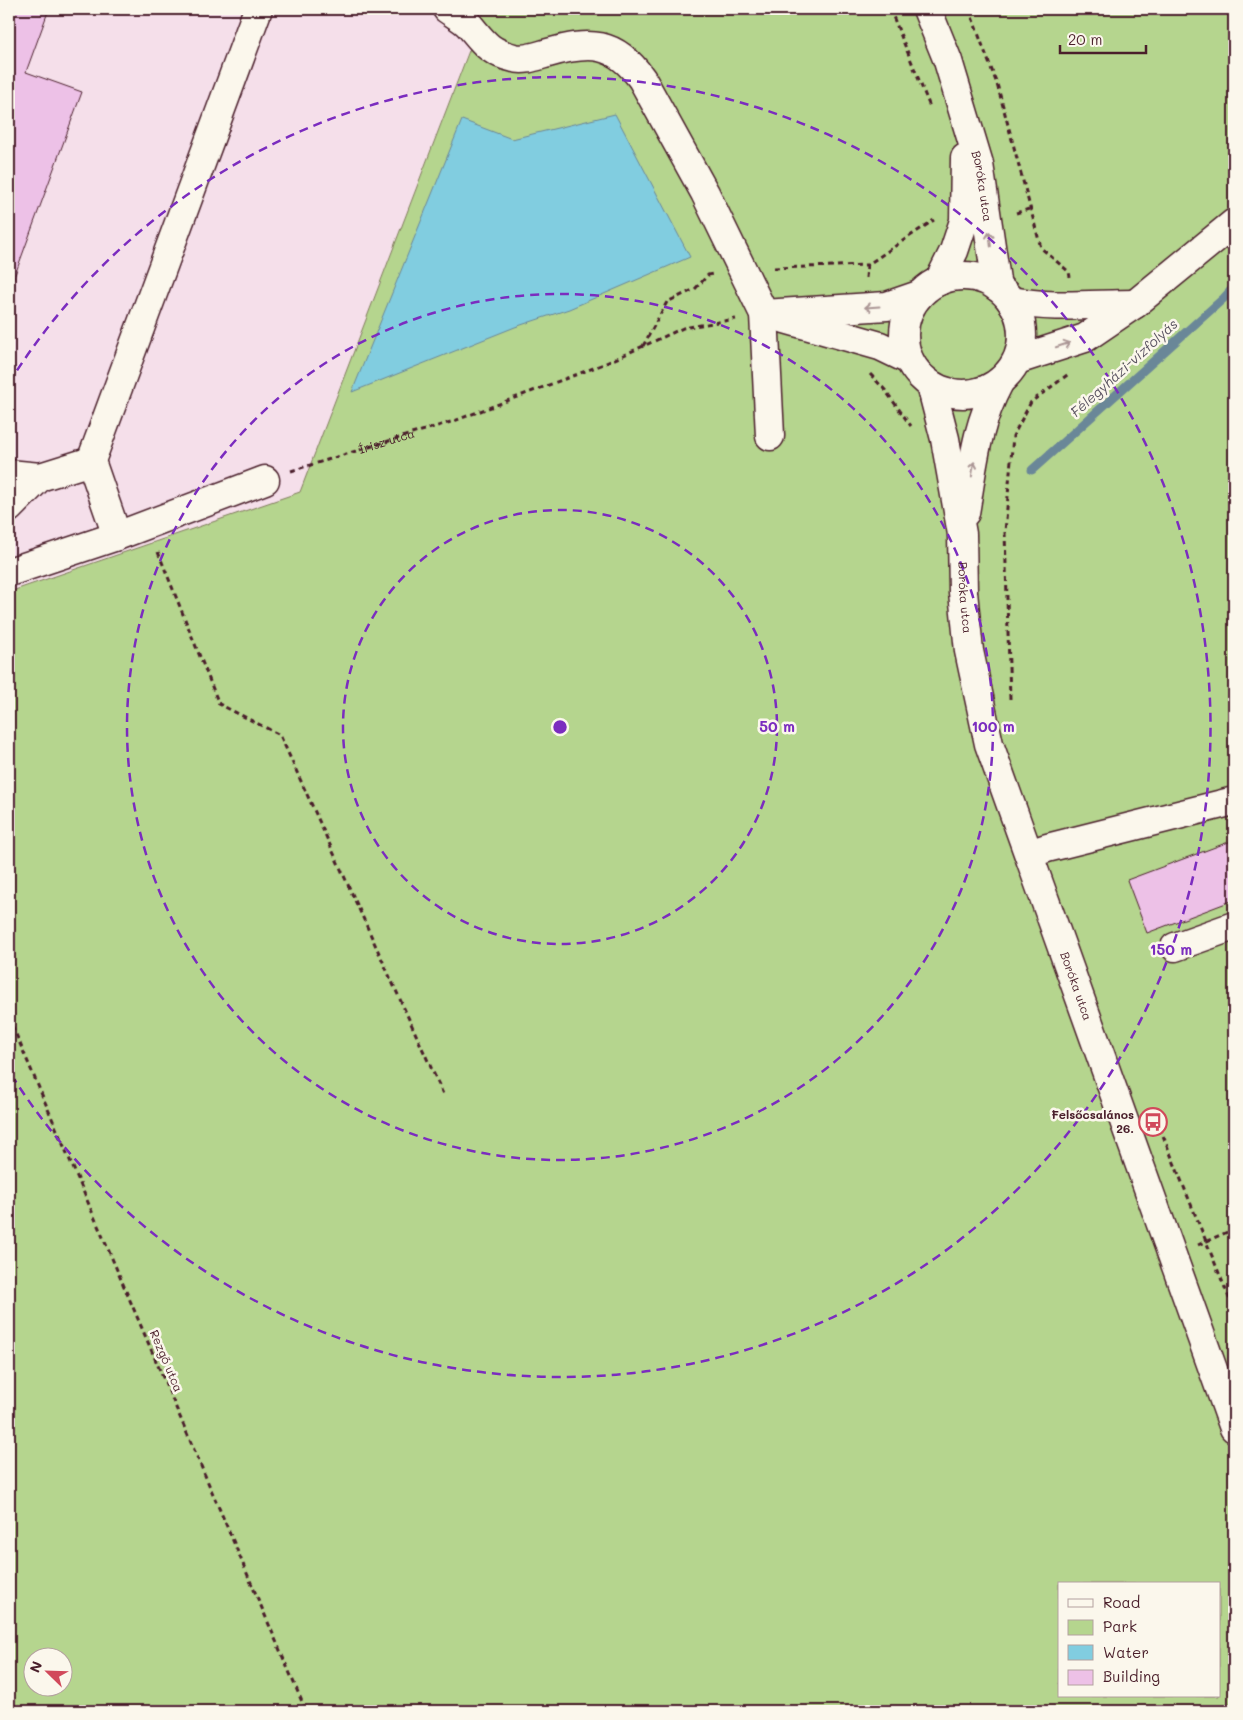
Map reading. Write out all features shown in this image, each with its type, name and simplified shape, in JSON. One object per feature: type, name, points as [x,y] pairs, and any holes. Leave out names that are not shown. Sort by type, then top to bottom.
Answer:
[{"type":"street","points":[[118,536],[91,461],[258,9]]},
{"type":"street","points":[[447,9],[467,24],[486,47],[516,59],[530,58],[580,45],[594,45],[620,54],[632,65],[642,79],[705,193],[764,314],[770,436]]},
{"type":"street","name":"Boróka utca","points":[[927,9],[948,62],[964,117],[976,221],[1004,294]]},
{"type":"street","name":"Boróka utca","points":[[929,288],[976,221]]},
{"type":"street","points":[[1017,360],[1085,338],[1135,304],[1234,223]]},
{"type":"street","points":[[764,314],[887,306],[949,278],[969,276],[984,280],[1004,294],[1040,307],[1074,304],[1135,304]]},
{"type":"street","points":[[929,288],[906,321],[904,341],[909,360],[918,374],[931,385],[948,393],[965,395],[983,391],[999,382],[1006,376],[1017,360],[1022,330],[1004,294]]},
{"type":"street","points":[[764,314],[880,346],[909,360]]},
{"type":"street","name":"Boróka utca","points":[[962,534],[977,441],[985,408],[999,382]]},
{"type":"street","name":"Boróka utca","points":[[931,385],[945,439],[962,534],[969,651],[989,744],[1234,1428]]},
{"type":"street","points":[[9,474],[40,477],[91,461]]},
{"type":"street","points":[[9,508],[40,477]]},
{"type":"street","points":[[9,572],[118,536],[265,480]]},
{"type":"street","points":[[1029,854],[1234,801]]},
{"type":"street","points":[[1176,947],[1234,926]]},
{"type":"path","points":[[890,9],[931,110]]},
{"type":"path","points":[[969,9],[997,84],[1041,248],[1069,272],[1074,304]]},
{"type":"path","points":[[643,346],[667,302],[696,289],[708,275],[743,268],[867,265],[936,218],[976,221],[1030,209]]},
{"type":"path","name":"Írisz utca","points":[[265,480],[454,421],[604,364],[683,328],[764,314]]},
{"type":"path","points":[[1011,702],[1005,532],[1013,436],[1032,402],[1064,380],[1084,359],[1085,338]]},
{"type":"path","points":[[867,372],[885,390],[916,432],[945,439]]},
{"type":"path","points":[[977,441],[1013,436]]},
{"type":"path","points":[[147,524],[219,704],[280,736],[443,1094]]},
{"type":"path","name":"Rezgő utca","points":[[9,1018],[306,1711]]},
{"type":"path","points":[[1173,1256],[1234,1229]]},
{"type":"shaded area","points":[[9,9],[485,9],[300,492],[9,592]]},
{"type":"green space","points":[[485,9],[1234,9],[1234,1711],[9,1711],[9,592],[300,492]]},
{"type":"water","points":[[615,114],[690,257],[569,309],[515,327],[352,392],[462,120],[512,139]]},
{"type":"building","points":[[9,9],[49,9],[26,72],[82,92],[9,291]]},
{"type":"building","points":[[1234,840],[1234,900],[1147,933],[1127,880]]},
{"type":"waterway","name":"Félegyházi-vízfolyás","points":[[1032,470],[1234,287]]},
{"type":"place","name":"Felsőcsalános 26.","points":[[1153,1122]]}]
